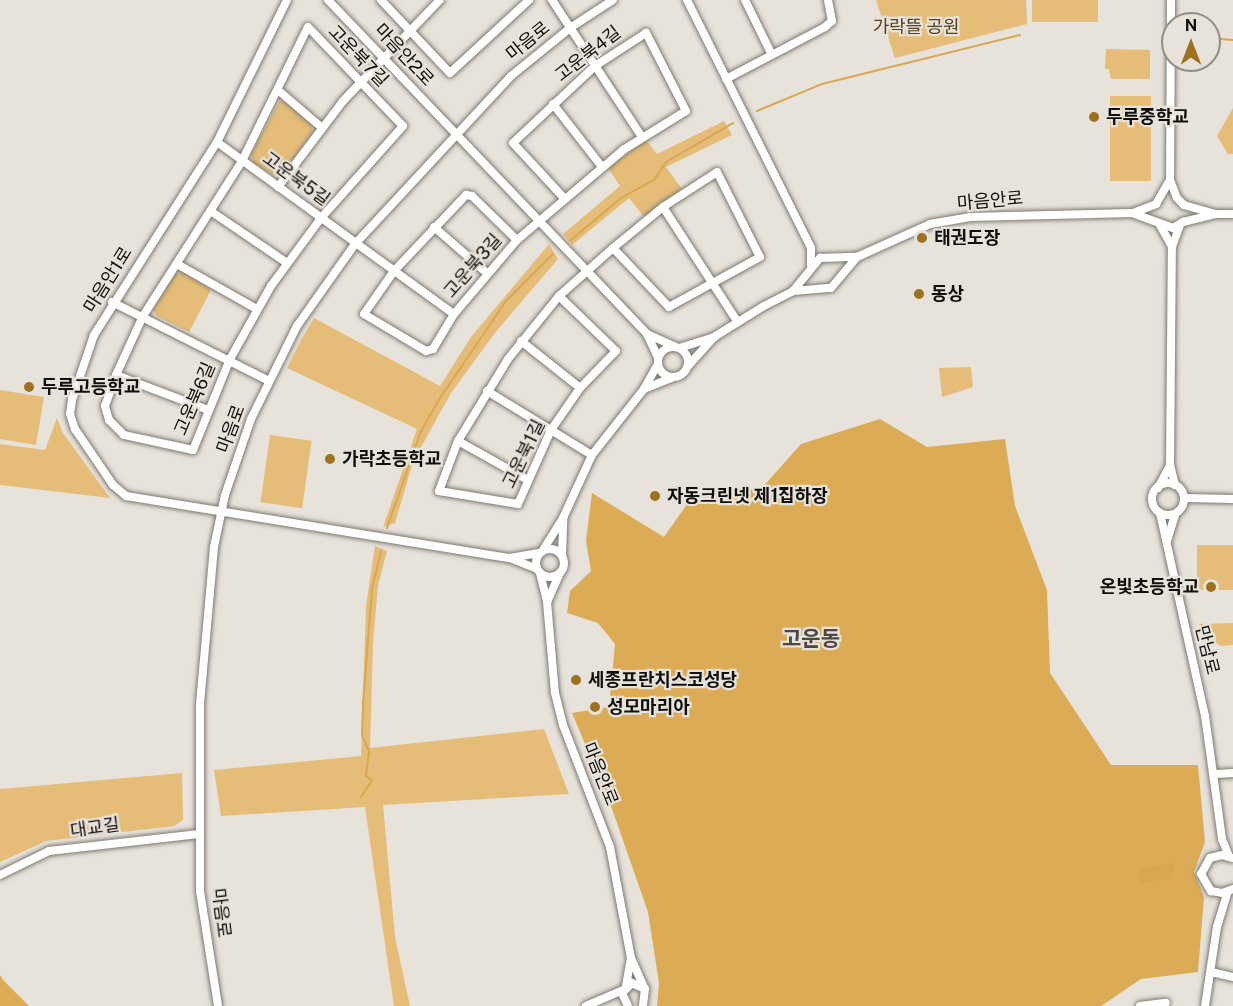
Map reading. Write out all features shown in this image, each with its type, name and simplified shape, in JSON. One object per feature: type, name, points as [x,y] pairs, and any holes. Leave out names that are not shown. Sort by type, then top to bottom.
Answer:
[{"type":"street","name":"마음안1로","points":[[287,0],[217,142],[112,302],[94,334],[72,400],[70,414],[75,429],[113,485],[126,496],[510,558]]},
{"type":"street","name":"마음안2로","points":[[328,0],[647,334]]},
{"type":"street","points":[[381,0],[450,73],[530,0]]},
{"type":"street","points":[[278,187],[321,127],[383,57],[440,0]]},
{"type":"street","points":[[552,0],[642,137]]},
{"type":"street","name":"마음로","points":[[218,1006],[200,891],[200,704],[207,599],[222,512],[267,380],[297,326],[355,244],[454,134],[511,76],[570,28],[613,0]]},
{"type":"street","points":[[687,0],[811,248],[812,284],[818,288]]},
{"type":"street","points":[[745,0],[772,55]]},
{"type":"street","points":[[726,79],[825,27],[832,21],[828,0]]},
{"type":"street","points":[[1171,0],[1170,180],[1177,198],[1184,205],[1215,214],[1233,214]]},
{"type":"street","name":"고운북7길","points":[[242,161],[279,91],[308,27],[403,126],[321,218]]},
{"type":"street","name":"고운북4길","points":[[517,240],[602,167],[642,137],[686,111],[646,33],[595,66],[513,143],[564,198]]},
{"type":"street","points":[[279,91],[321,127]]},
{"type":"street","points":[[553,104],[602,167]]},
{"type":"street","name":"고운북5길","points":[[217,142],[454,314]]},
{"type":"street","name":"고운북6길","points":[[242,161],[212,212],[143,316],[116,375],[105,406],[109,420],[124,435],[193,450],[230,359],[257,309],[287,263],[321,218]]},
{"type":"street","name":"고운북1길","points":[[559,296],[616,351],[580,387],[551,430],[526,479],[518,504],[439,491],[459,441],[487,391],[521,341],[559,296],[585,271],[663,207],[717,172],[760,257],[713,283]]},
{"type":"street","points":[[1170,180],[1159,201],[1158,223],[1172,247]]},
{"type":"street","name":"고운북3길","points":[[471,196],[517,240],[454,314],[433,349],[426,351],[369,321],[364,314],[394,271],[460,199],[471,196]]},
{"type":"street","points":[[1132,213],[1159,201],[1177,198]]},
{"type":"street","points":[[1184,205],[1182,224],[1172,247],[1170,465],[1175,485],[1184,498]]},
{"type":"street","points":[[663,207],[738,321]]},
{"type":"street","points":[[212,212],[287,263]]},
{"type":"street","points":[[1132,213],[1166,228],[1215,214]]},
{"type":"street","name":"마음안로","points":[[857,257],[930,224],[970,217],[1132,213]]},
{"type":"street","points":[[435,227],[487,273]]},
{"type":"street","points":[[613,248],[669,307],[713,283]]},
{"type":"street","points":[[811,248],[840,267],[839,279]]},
{"type":"street","points":[[793,291],[810,268],[828,258],[857,257]]},
{"type":"street","points":[[644,389],[675,377],[714,337],[793,291],[831,288],[857,257]]},
{"type":"street","points":[[177,264],[257,309]]},
{"type":"street","points":[[112,302],[230,359],[267,380]]},
{"type":"street","points":[[647,334],[686,353],[688,366]]},
{"type":"street","points":[[647,334],[662,372],[675,377]]},
{"type":"street","points":[[538,571],[541,551],[563,518],[592,455],[644,389],[666,348],[714,337]]},
{"type":"street","points":[[521,341],[580,387]]},
{"type":"street","points":[[116,375],[208,410]]},
{"type":"street","points":[[487,391],[592,455]]},
{"type":"street","points":[[459,441],[526,479]]},
{"type":"street","points":[[1170,465],[1153,502],[1160,513],[1175,514]]},
{"type":"street","points":[[1158,488],[1175,485]]},
{"type":"street","points":[[1184,498],[1233,499]]},
{"type":"street","points":[[1167,542],[1175,514],[1184,498]]},
{"type":"street","name":"만남로","points":[[1160,513],[1216,774],[1222,839],[1231,858]]},
{"type":"street","points":[[547,602],[560,572],[563,518]]},
{"type":"street","points":[[510,558],[552,548],[562,556]]},
{"type":"street","points":[[510,558],[553,576],[560,572]]},
{"type":"street","name":"마음안로","points":[[538,571],[547,602],[555,693],[563,725],[610,847],[631,958]]},
{"type":"street","points":[[1216,774],[1233,773]]},
{"type":"street","name":"대교길","points":[[0,875],[49,851],[199,834]]},
{"type":"street","points":[[1221,910],[1201,874],[1222,839]]},
{"type":"street","points":[[1210,858],[1231,858]]},
{"type":"street","points":[[1205,1006],[1221,910],[1231,890],[1211,891]]},
{"type":"street","points":[[597,1003],[626,1005],[624,988],[631,958]]},
{"type":"street","points":[[631,958],[645,989],[643,1005]]},
{"type":"street","points":[[1211,972],[1233,977]]},
{"type":"street","points":[[586,1006],[597,1003],[636,983],[645,989]]},
{"type":"street","points":[[1140,1006],[1166,1003]]},
{"type":"green space","name":"가락뜰 공원","points":[[876,0],[1026,0],[1027,24],[895,58]]},
{"type":"green space","points":[[1032,0],[1098,0],[1098,22],[1032,22]]},
{"type":"green space","points":[[1106,49],[1150,50],[1150,79],[1111,79],[1109,69],[1105,69]]},
{"type":"green space","points":[[1110,96],[1151,96],[1151,181],[1110,181]]},
{"type":"green space","points":[[284,100],[311,124],[313,132],[283,172],[273,175],[253,163],[251,154],[279,102]]},
{"type":"green space","points":[[1233,108],[1233,154],[1228,154],[1217,136]]},
{"type":"green space","points":[[724,121],[732,135],[666,167],[682,189],[644,217],[629,198],[572,245],[563,234],[620,186],[608,168],[646,140],[657,154]]},
{"type":"green space","points":[[549,244],[558,259],[494,334],[451,393],[413,462],[395,523],[383,527],[417,429],[287,368],[314,318],[440,386],[471,337]]},
{"type":"green space","points":[[183,272],[211,290],[189,332],[157,316],[153,310],[175,274]]},
{"type":"green space","points":[[971,367],[973,387],[942,397],[939,368]]},
{"type":"green space","points":[[0,390],[44,397],[36,445],[0,439]]},
{"type":"green space","points":[[57,418],[63,433],[110,498],[0,485],[0,444],[45,450]]},
{"type":"green space","points":[[270,435],[312,441],[302,508],[261,502]]},
{"type":"green space","points":[[1197,545],[1233,545],[1233,590],[1197,590]]},
{"type":"green space","points":[[375,546],[387,551],[378,585],[373,643],[370,748],[544,729],[569,794],[383,805],[395,937],[410,1006],[394,1006],[365,807],[221,816],[214,770],[361,756],[366,606]]},
{"type":"green space","points":[[1233,623],[1233,645],[1221,646],[1203,635],[1199,624]]},
{"type":"green space","points":[[182,773],[183,820],[174,826],[46,841],[0,862],[0,789]]},
{"type":"shaded area","points":[[880,419],[927,447],[1005,439],[1015,506],[1047,590],[1050,673],[1111,765],[1198,765],[1205,842],[1194,872],[1204,897],[1198,972],[1141,979],[1101,1006],[657,1006],[659,983],[648,912],[610,803],[572,713],[609,707],[615,644],[598,623],[567,613],[570,591],[591,571],[586,541],[592,493],[664,537],[695,493],[761,489],[801,444]]},
{"type":"shaded area","points":[[1175,863],[1171,878],[1140,884],[1139,869]]},
{"type":"shaded area","points":[[0,975],[4,981],[29,1006],[0,1006]]},
{"type":"waterway","points":[[757,111],[822,84],[1020,35]]},
{"type":"waterway","points":[[1221,39],[1233,40]]},
{"type":"waterway","points":[[571,240],[621,198],[654,180],[666,162],[733,123]]},
{"type":"waterway","points":[[387,528],[421,431],[440,398],[506,301],[553,254]]},
{"type":"waterway","points":[[361,797],[372,780],[366,776],[369,751],[362,735],[363,703],[372,588],[381,551]]},
{"type":"place","name":"두루중학교","points":[[1094,117]]},
{"type":"place","name":"태권도장","points":[[922,238]]},
{"type":"place","name":"동상","points":[[919,294]]},
{"type":"place","name":"두루고등학교","points":[[29,387]]},
{"type":"place","name":"가락초등학교","points":[[330,459]]},
{"type":"place","name":"자동크린넷 제1집하장","points":[[655,496]]},
{"type":"place","name":"온빛초등학교","points":[[1211,587]]},
{"type":"place","name":"세종프란치스코성당","points":[[576,680]]},
{"type":"place","name":"성모마리아","points":[[595,707]]},
{"type":"district","name":"고운동","points":[[811,639]]}]
